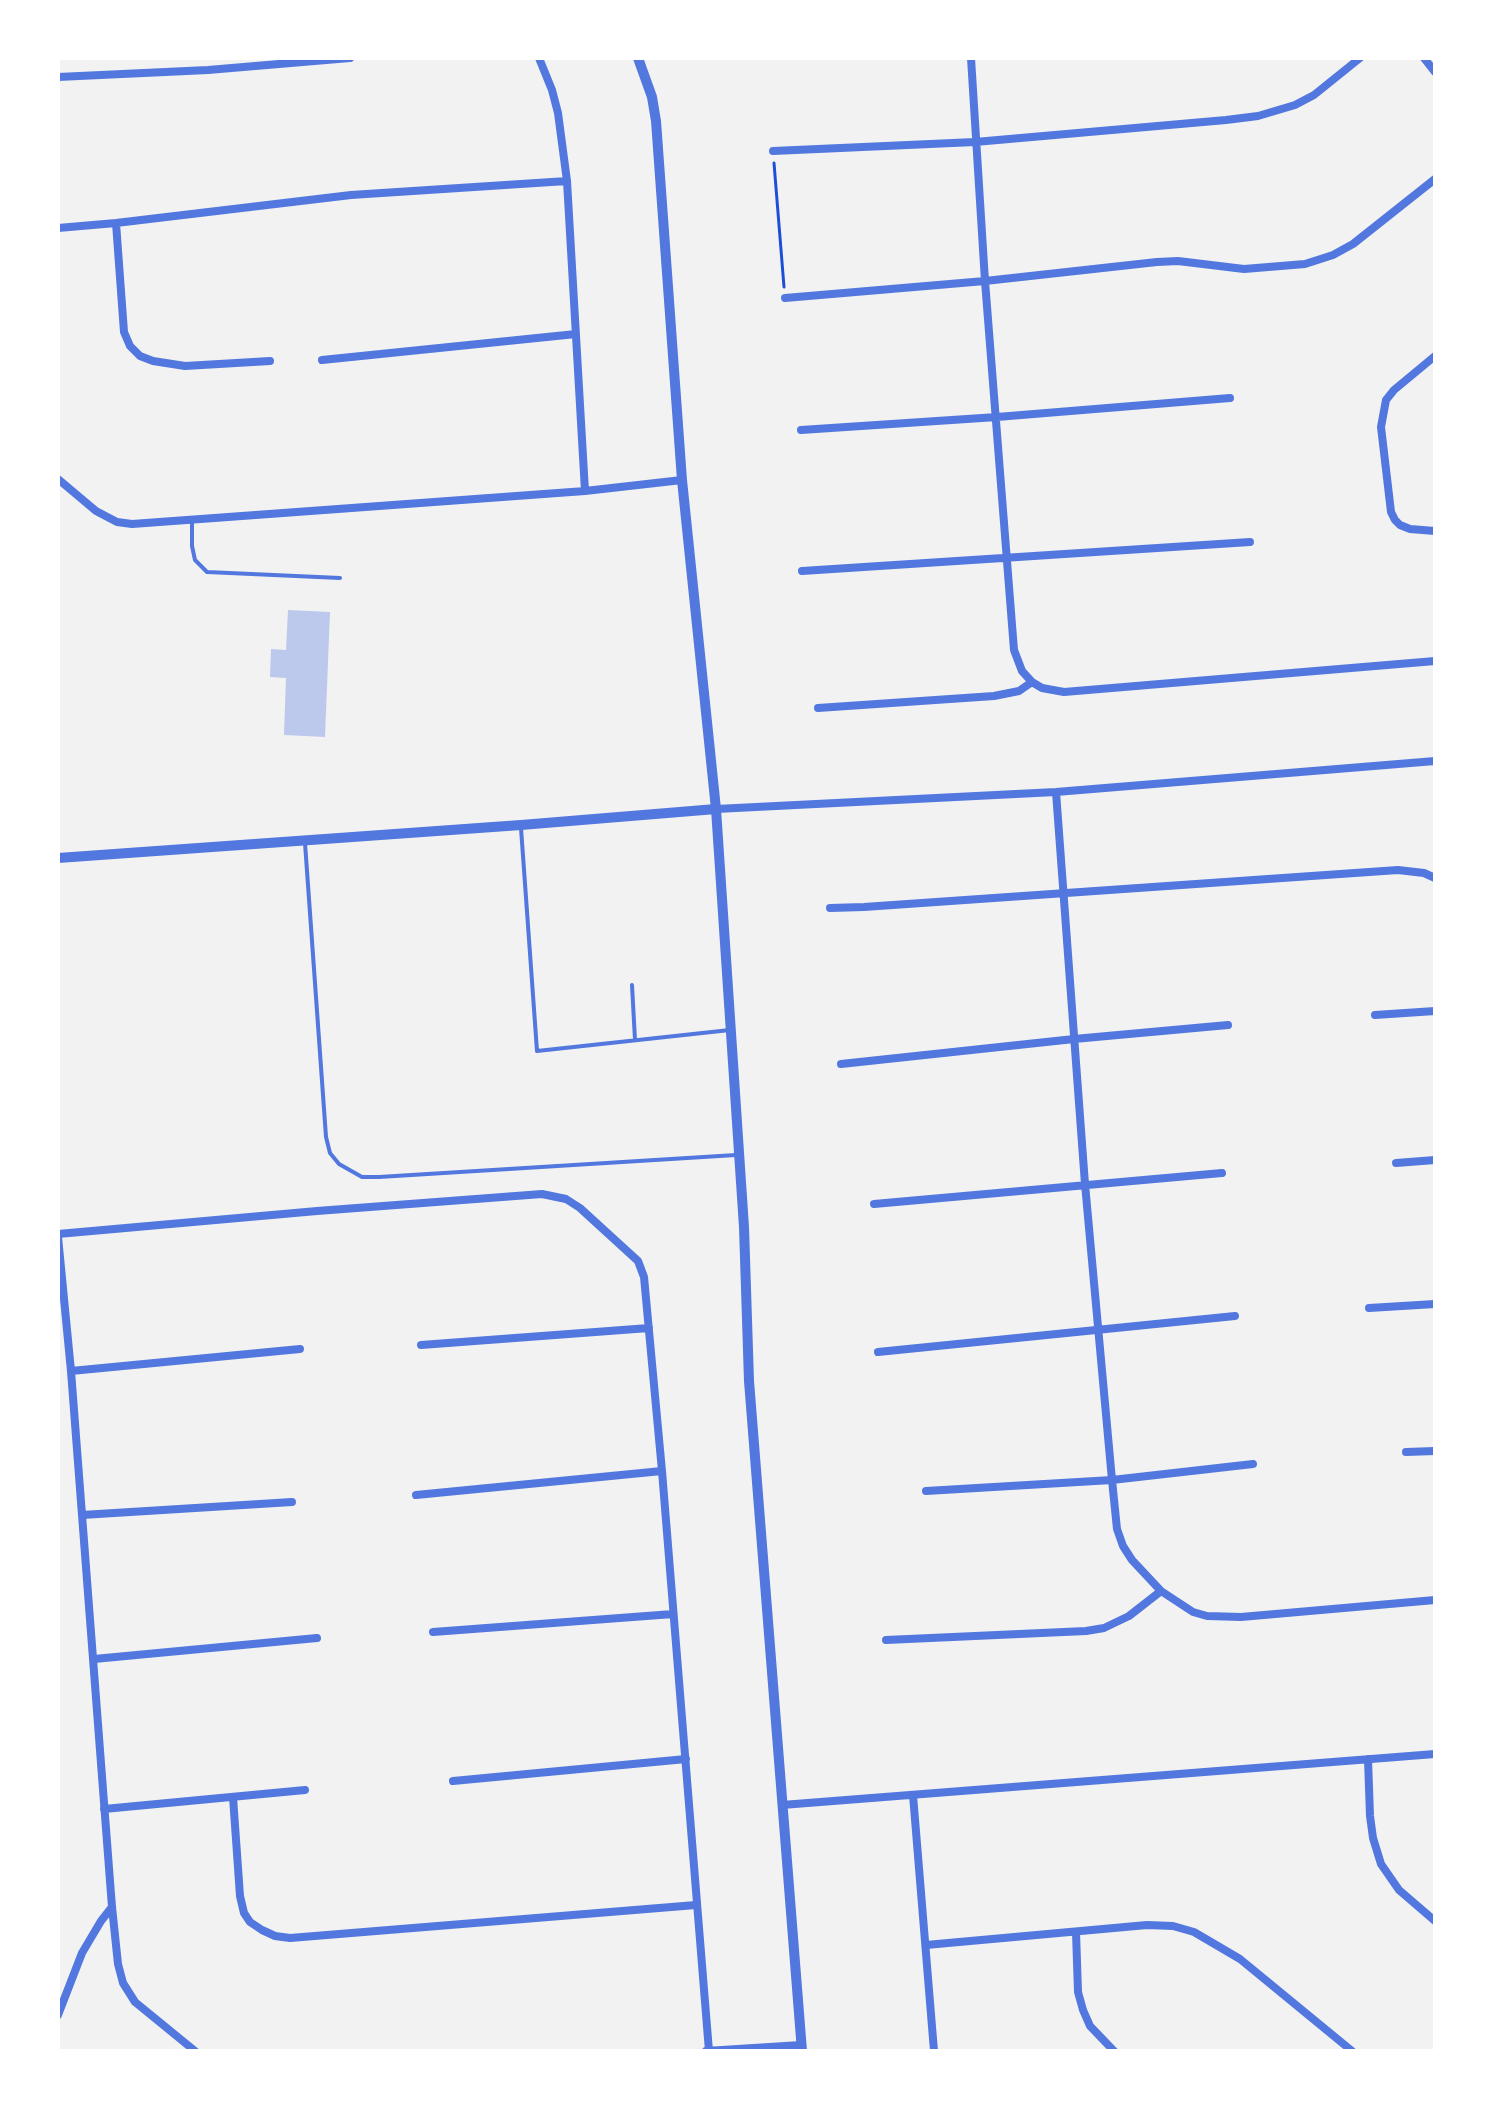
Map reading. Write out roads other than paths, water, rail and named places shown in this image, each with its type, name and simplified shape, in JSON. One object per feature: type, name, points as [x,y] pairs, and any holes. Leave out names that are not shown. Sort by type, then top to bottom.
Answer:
[{"type":"street","points":[[58,77],[208,70],[350,58]]},
{"type":"street","points":[[539,58],[558,113],[567,181],[585,491]]},
{"type":"street","points":[[195,2051],[135,2002],[121,1977],[118,1964],[58,1236],[317,1211],[542,1194],[566,1199],[580,1208],[638,1261],[644,1277],[708,2051],[802,2048],[749,1381],[744,1227],[716,809],[682,480],[656,121],[652,97],[638,58]]},
{"type":"street","points":[[971,58],[1014,650],[1022,671],[1042,688],[1064,692],[1435,661]]},
{"type":"street","points":[[773,151],[975,142],[1258,116],[1295,105],[1314,95],[1360,58]]},
{"type":"street","points":[[1424,58],[1435,72]]},
{"type":"street","points":[[785,298],[1178,261],[1244,269],[1305,264],[1333,255],[1353,244],[1435,179]]},
{"type":"street","points":[[58,228],[351,195],[567,181]]},
{"type":"street","points":[[116,223],[124,332],[130,346],[140,356],[185,366],[270,361]]},
{"type":"street","points":[[322,360],[576,334]]},
{"type":"street","points":[[1435,356],[1386,400],[1381,427],[1391,512],[1395,520],[1410,529],[1435,531]]},
{"type":"street","points":[[801,430],[1230,398]]},
{"type":"street","points":[[58,479],[96,511],[117,522],[132,524],[585,491],[682,480]]},
{"type":"street","points":[[802,571],[1250,542]]},
{"type":"street","points":[[818,708],[994,696],[1019,691],[1032,682]]},
{"type":"street","points":[[58,858],[716,809],[1056,792],[1435,761]]},
{"type":"street","points":[[1056,792],[1085,1184],[1117,1529],[1123,1546],[1161,1591],[1193,1612],[1207,1616],[1224,1618],[1435,1600]]},
{"type":"street","points":[[830,908],[1398,870],[1435,878]]},
{"type":"street","points":[[1375,1015],[1435,1011]]},
{"type":"street","points":[[841,1064],[1228,1025]]},
{"type":"street","points":[[1396,1163],[1435,1160]]},
{"type":"street","points":[[874,1204],[1222,1173]]},
{"type":"street","points":[[1369,1308],[1435,1304]]},
{"type":"street","points":[[878,1352],[1235,1316]]},
{"type":"street","points":[[421,1345],[649,1328]]},
{"type":"street","points":[[71,1371],[300,1349]]},
{"type":"street","points":[[1406,1452],[1435,1451]]},
{"type":"street","points":[[926,1491],[1112,1480],[1253,1464]]},
{"type":"street","points":[[416,1495],[662,1471]]},
{"type":"street","points":[[82,1515],[292,1502]]},
{"type":"street","points":[[886,1640],[1104,1628],[1129,1616],[1161,1591]]},
{"type":"street","points":[[433,1632],[673,1614]]},
{"type":"street","points":[[94,1659],[317,1638]]},
{"type":"street","points":[[782,1805],[1435,1754]]},
{"type":"street","points":[[453,1781],[686,1759]]},
{"type":"street","points":[[1368,1759],[1370,1816],[1381,1864],[1399,1890],[1435,1921]]},
{"type":"street","points":[[104,1809],[305,1790]]},
{"type":"street","points":[[913,1795],[934,2051]]},
{"type":"street","points":[[233,1797],[244,1913],[250,1922],[275,1936],[290,1938],[696,1905]]},
{"type":"street","points":[[58,2015],[82,1953],[112,1907]]},
{"type":"street","points":[[926,1945],[1147,1925],[1173,1926],[1194,1932],[1240,1959],[1352,2051]]},
{"type":"street","points":[[1076,1932],[1078,1992],[1083,2010],[1090,2026],[1114,2051]]},
{"type":"lane","points":[[192,520],[195,560],[207,572],[340,578]]},
{"type":"lane","points":[[521,825],[537,1051],[730,1030]]},
{"type":"lane","points":[[305,840],[326,1137],[330,1153],[339,1164],[362,1177],[379,1177],[739,1154]]},
{"type":"lane","points":[[632,985],[635,1040]]}]
